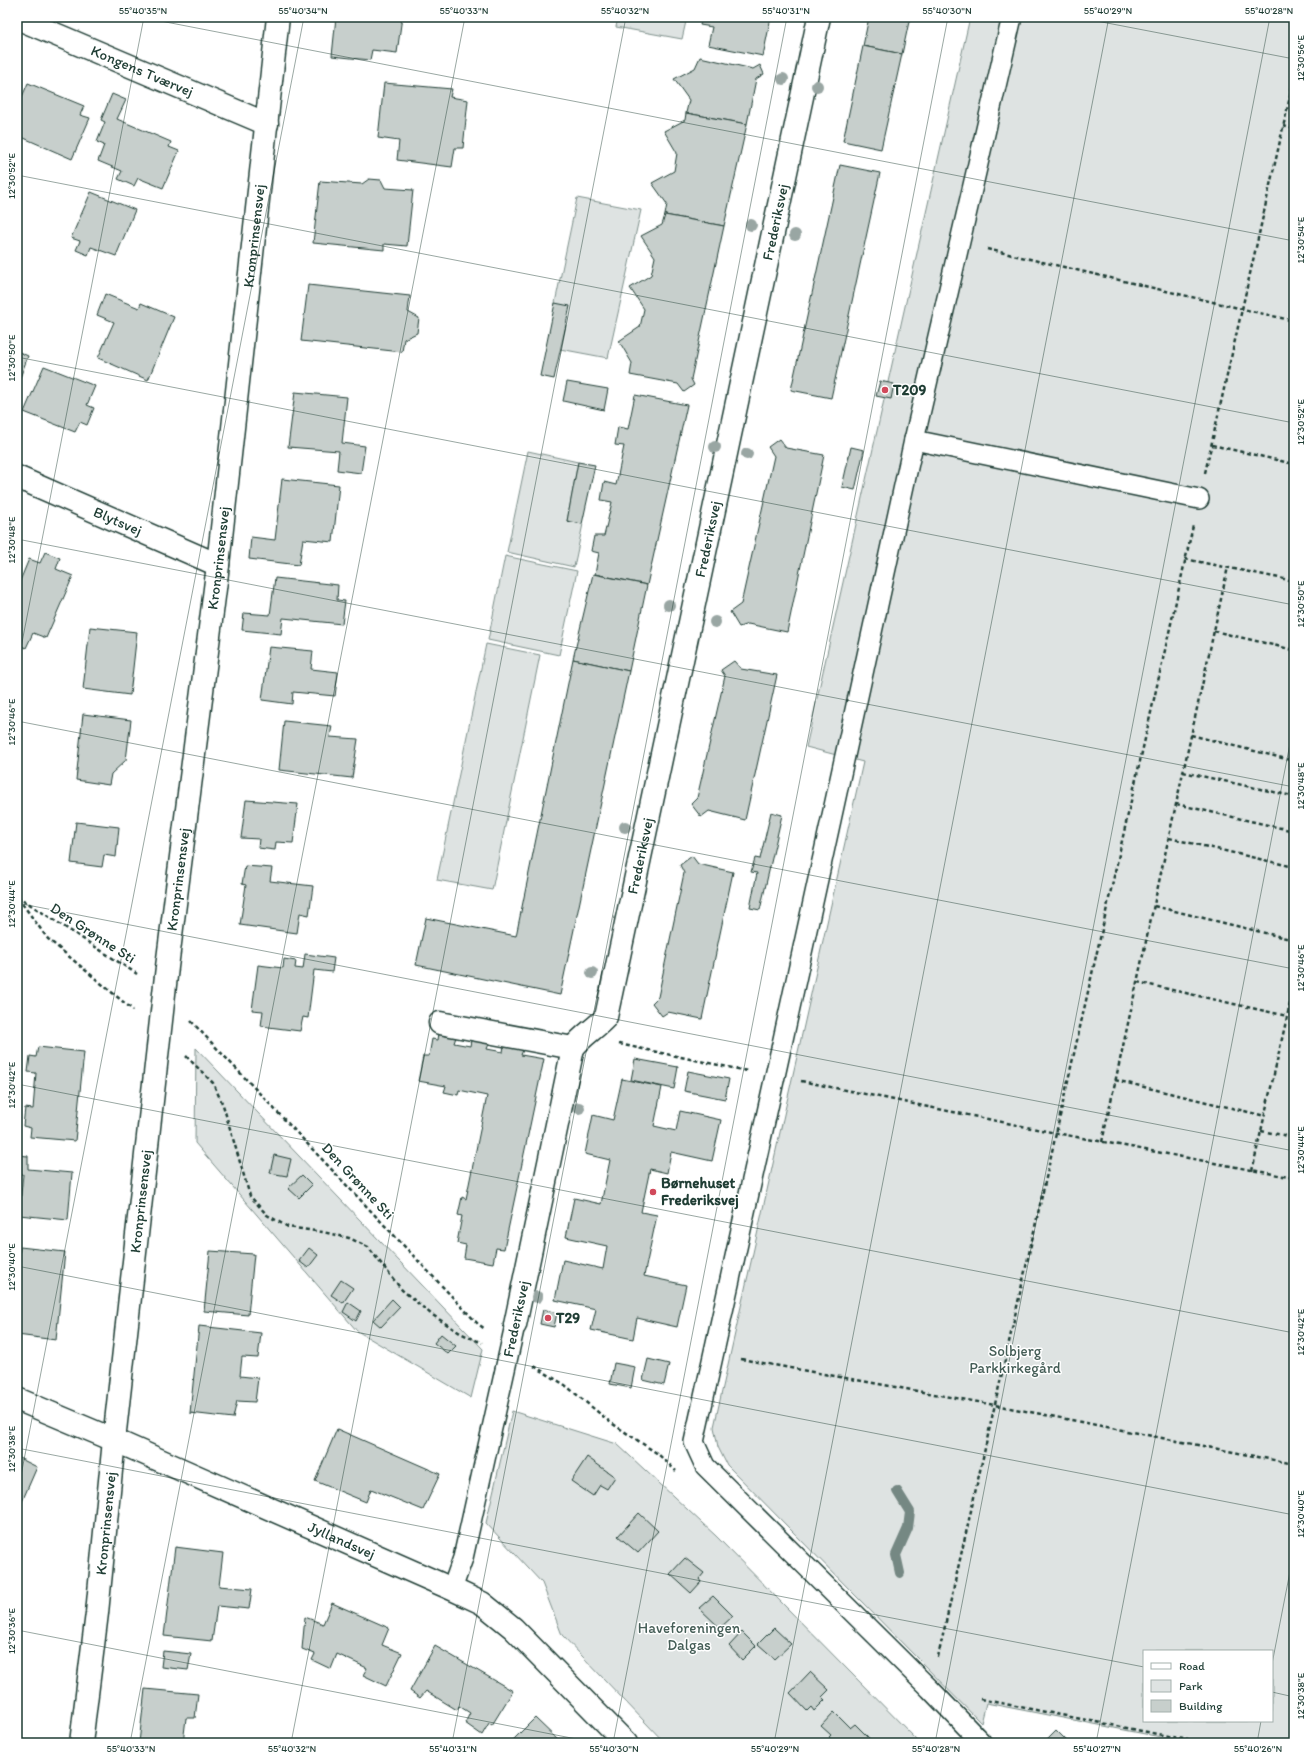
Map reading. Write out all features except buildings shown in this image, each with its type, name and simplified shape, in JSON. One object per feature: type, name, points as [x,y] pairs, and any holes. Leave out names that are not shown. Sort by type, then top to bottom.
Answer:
[{"type":"street","name":"Kronprinsensvej","points":[[81,1743],[100,1590],[114,1440],[167,967],[218,565],[278,17]]},
{"type":"street","name":"Frederiksvej","points":[[514,1324],[573,1048],[582,1036],[597,1026],[606,1016],[819,17]]},
{"type":"street","name":"Kongens Tværvej","points":[[17,18],[267,124]]},
{"type":"street","name":"Blytsvej","points":[[17,477],[218,565]]},
{"type":"street","points":[[440,1023],[573,1048]]},
{"type":"street","name":"Jyllandsvej","points":[[17,1399],[114,1440],[482,1603],[514,1628],[626,1743]]},
{"type":"lane","points":[[982,1743],[930,1689],[705,1466],[694,1442],[914,440],[1012,17]]},
{"type":"lane","points":[[914,440],[1199,499]]},
{"type":"lane","name":"Frederiksvej","points":[[452,1589],[463,1558],[510,1349],[514,1324]]},
{"type":"path","points":[[930,1689],[1294,79]]},
{"type":"path","points":[[1283,126],[1294,129]]},
{"type":"path","points":[[960,243],[1294,321]]},
{"type":"path","points":[[1212,445],[1294,464]]},
{"type":"path","points":[[1185,559],[1294,581]]},
{"type":"path","points":[[1102,1142],[1228,567]]},
{"type":"path","points":[[1214,631],[1294,650]]},
{"type":"path","points":[[1191,735],[1294,761]]},
{"type":"path","points":[[1183,772],[1292,796]]},
{"type":"path","points":[[1176,804],[1294,831]]},
{"type":"path","points":[[1169,838],[1294,867]]},
{"type":"path","points":[[17,896],[48,939],[134,1011]]},
{"type":"path","name":"Den Grønne Sti","points":[[17,896],[137,974]]},
{"type":"path","points":[[1154,906],[1294,940]]},
{"type":"path","points":[[1137,982],[1287,1016]]},
{"type":"path","points":[[1252,1171],[1294,986]]},
{"type":"path","points":[[606,1016],[620,1045],[1056,1133],[1294,1178]]},
{"type":"path","name":"Den Grønne Sti","points":[[194,1023],[478,1324],[510,1349]]},
{"type":"path","points":[[184,1054],[212,1083],[223,1105],[250,1196],[267,1216],[288,1227],[323,1232],[349,1238],[368,1247],[402,1290],[431,1314],[460,1333],[493,1347],[510,1349]]},
{"type":"path","points":[[1115,1080],[1265,1116]]},
{"type":"path","points":[[1261,1131],[1294,1138]]},
{"type":"path","points":[[714,1354],[995,1405],[1294,1464]]},
{"type":"path","points":[[977,1698],[1203,1743]]},
{"type":"green space","points":[[618,17],[687,17],[682,39],[616,27]]},
{"type":"green space","name":"Solbjerg Parkkirkegård","points":[[970,17],[1294,17],[1294,1743],[1191,1743],[986,1703],[981,1723],[727,1465],[718,1447],[714,1427],[863,762],[806,747]]},
{"type":"green space","points":[[577,198],[641,210],[608,358],[560,349],[555,303]]},
{"type":"green space","points":[[528,451],[578,462],[567,521],[583,524],[574,567],[507,552]]},
{"type":"green space","points":[[505,556],[577,571],[559,655],[488,640]]},
{"type":"green space","points":[[486,644],[540,655],[492,890],[437,880]]},
{"type":"green space","points":[[196,1048],[483,1349],[471,1398],[357,1331],[195,1143]]},
{"type":"green space","name":"Haveforeningen Dalgas","points":[[512,1411],[617,1444],[716,1536],[920,1743],[665,1743],[562,1635],[542,1583],[486,1523]]},
{"type":"waterway","points":[[897,1491],[910,1512],[908,1528],[896,1555],[900,1573]]},
{"type":"place","name":"T209","points":[[885,390]]},
{"type":"place","name":"Børnehuset Frederiksvej","points":[[653,1192]]},
{"type":"place","name":"T29","points":[[548,1318]]}]
